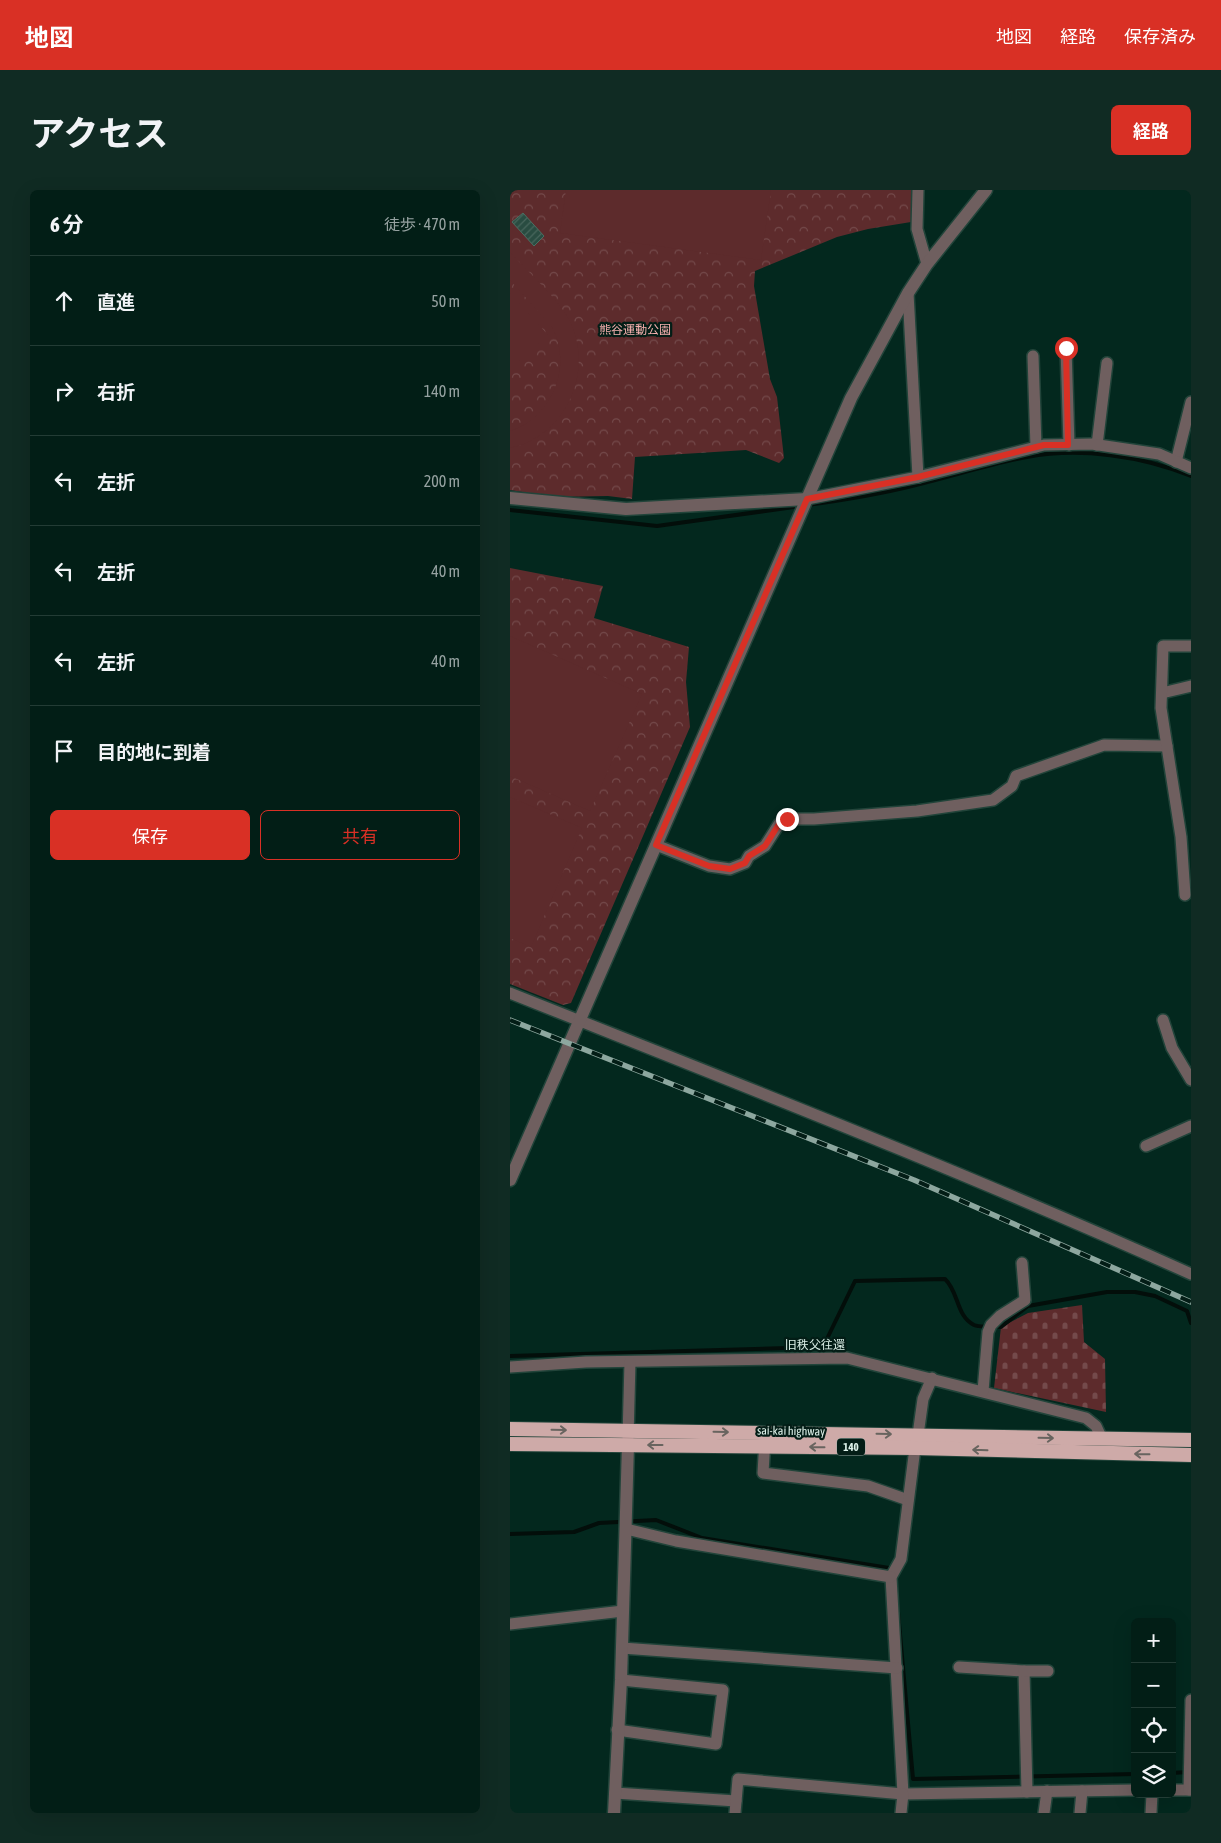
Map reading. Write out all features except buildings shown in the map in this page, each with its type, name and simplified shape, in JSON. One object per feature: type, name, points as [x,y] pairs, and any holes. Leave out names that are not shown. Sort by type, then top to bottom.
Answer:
[{"type":"highway","name":"sai-kai highway","points":[[510,1429],[628,1438]]},
{"type":"highway","name":"sai-kai highway","points":[[510,1444],[628,1438],[916,1441],[1191,1440]]},
{"type":"highway","name":"sai-kai highway","points":[[916,1441],[1191,1454]]},
{"type":"street","points":[[918,190],[917,229],[927,264]]},
{"type":"street","points":[[510,1180],[852,398],[908,293],[927,264],[986,190]]},
{"type":"street","points":[[908,293],[918,477]]},
{"type":"street","points":[[1066,348],[1068,445]]},
{"type":"street","points":[[1033,356],[1036,447]]},
{"type":"street","points":[[1097,445],[1107,363]]},
{"type":"street","points":[[1176,462],[1191,402]]},
{"type":"street","points":[[510,498],[626,509],[807,499],[918,477],[1036,447],[1068,445],[1097,445],[1159,454],[1191,468]]},
{"type":"street","points":[[1185,895],[1181,838],[1162,708],[1163,646],[1191,646]]},
{"type":"street","points":[[1162,693],[1191,686]]},
{"type":"street","points":[[656,845],[709,866],[730,869],[745,863],[749,856],[765,846],[779,824],[787,819],[814,819],[917,811],[993,800],[1012,786],[1016,776],[1104,745],[1167,746]]},
{"type":"street","points":[[510,993],[824,1118],[1060,1215],[1191,1274]]},
{"type":"street","points":[[1163,1020],[1172,1048],[1191,1080]]},
{"type":"street","points":[[1146,1146],[1191,1126]]},
{"type":"street","points":[[983,1391],[988,1332],[991,1325],[1000,1316],[1025,1300],[1022,1263]]},
{"type":"street","name":"旧秩父往還","points":[[510,1367],[630,1362],[847,1358],[1086,1418],[1096,1426],[1102,1439]]},
{"type":"street","points":[[614,1813],[621,1680],[630,1362]]},
{"type":"street","points":[[901,1813],[903,1794],[897,1668],[890,1577],[901,1559],[916,1441],[924,1399],[932,1378]]},
{"type":"street","points":[[765,1439],[763,1473],[868,1486],[908,1500]]},
{"type":"street","points":[[626,1528],[676,1541],[890,1577]]},
{"type":"street","points":[[510,1624],[623,1611]]},
{"type":"street","points":[[622,1648],[897,1668]]},
{"type":"street","points":[[960,1667],[1048,1671]]},
{"type":"street","points":[[1024,1671],[1027,1792]]},
{"type":"street","points":[[617,1730],[716,1744],[723,1690],[621,1680]]},
{"type":"street","points":[[1176,1790],[1190,1790],[1191,1700]]},
{"type":"street","points":[[615,1793],[736,1807],[738,1779],[903,1794],[1131,1790]]},
{"type":"street","points":[[1044,1813],[1047,1791]]},
{"type":"street","points":[[1080,1813],[1082,1791]]},
{"type":"street","points":[[1150,1813],[1152,1798]]},
{"type":"green space","name":"熊谷運動公園","points":[[510,190],[915,190],[912,195],[911,222],[868,229],[837,237],[755,271],[754,286],[770,379],[777,397],[784,458],[779,463],[746,450],[635,457],[632,499],[608,496],[553,497],[510,490]]},
{"type":"green space","points":[[566,190],[771,190],[761,260],[560,233]]},
{"type":"green space","points":[[510,252],[564,311],[576,337],[579,358],[577,378],[571,397],[561,415],[547,430],[530,441],[510,448],[510,431],[525,424],[537,415],[555,389],[559,374],[560,358],[558,342],[552,327],[510,280]]},
{"type":"green space","points":[[510,293],[548,335],[510,369]]},
{"type":"green space","points":[[510,568],[603,586],[594,618],[689,647],[686,682],[690,727],[571,1003],[563,1005],[510,984]]},
{"type":"green space","points":[[510,636],[642,694],[590,811],[510,776]]},
{"type":"green space","points":[[510,797],[582,828],[531,947],[510,938]]},
{"type":"green space","points":[[1082,1305],[1084,1342],[1105,1359],[1106,1412],[994,1388],[1001,1327],[1028,1313]]},
{"type":"waterway","points":[[807,505],[889,491],[999,463],[1047,454],[1089,453],[1110,455],[1152,463],[1191,476]]},
{"type":"waterway","points":[[510,510],[657,526],[801,506]]},
{"type":"waterway","points":[[510,1356],[823,1347],[855,1281],[945,1279],[950,1284],[964,1316],[974,1325],[980,1326],[1001,1327],[1028,1306],[1107,1292],[1135,1292],[1155,1296],[1187,1311],[1191,1323]]},
{"type":"waterway","points":[[510,1534],[574,1532],[599,1523],[656,1520],[702,1538],[889,1568],[890,1572]]},
{"type":"waterway","points":[[898,1612],[913,1779],[1131,1774]]},
{"type":"waterway","points":[[1176,1773],[1187,1772]]},
{"type":"railway","points":[[510,1020],[914,1180],[1191,1302]]},
{"type":"route","points":[[787,819],[779,824],[765,846],[749,856],[745,863],[738,868],[730,869],[709,866],[656,845],[807,499],[918,477],[1044,445],[1068,445],[1066,348]]}]
